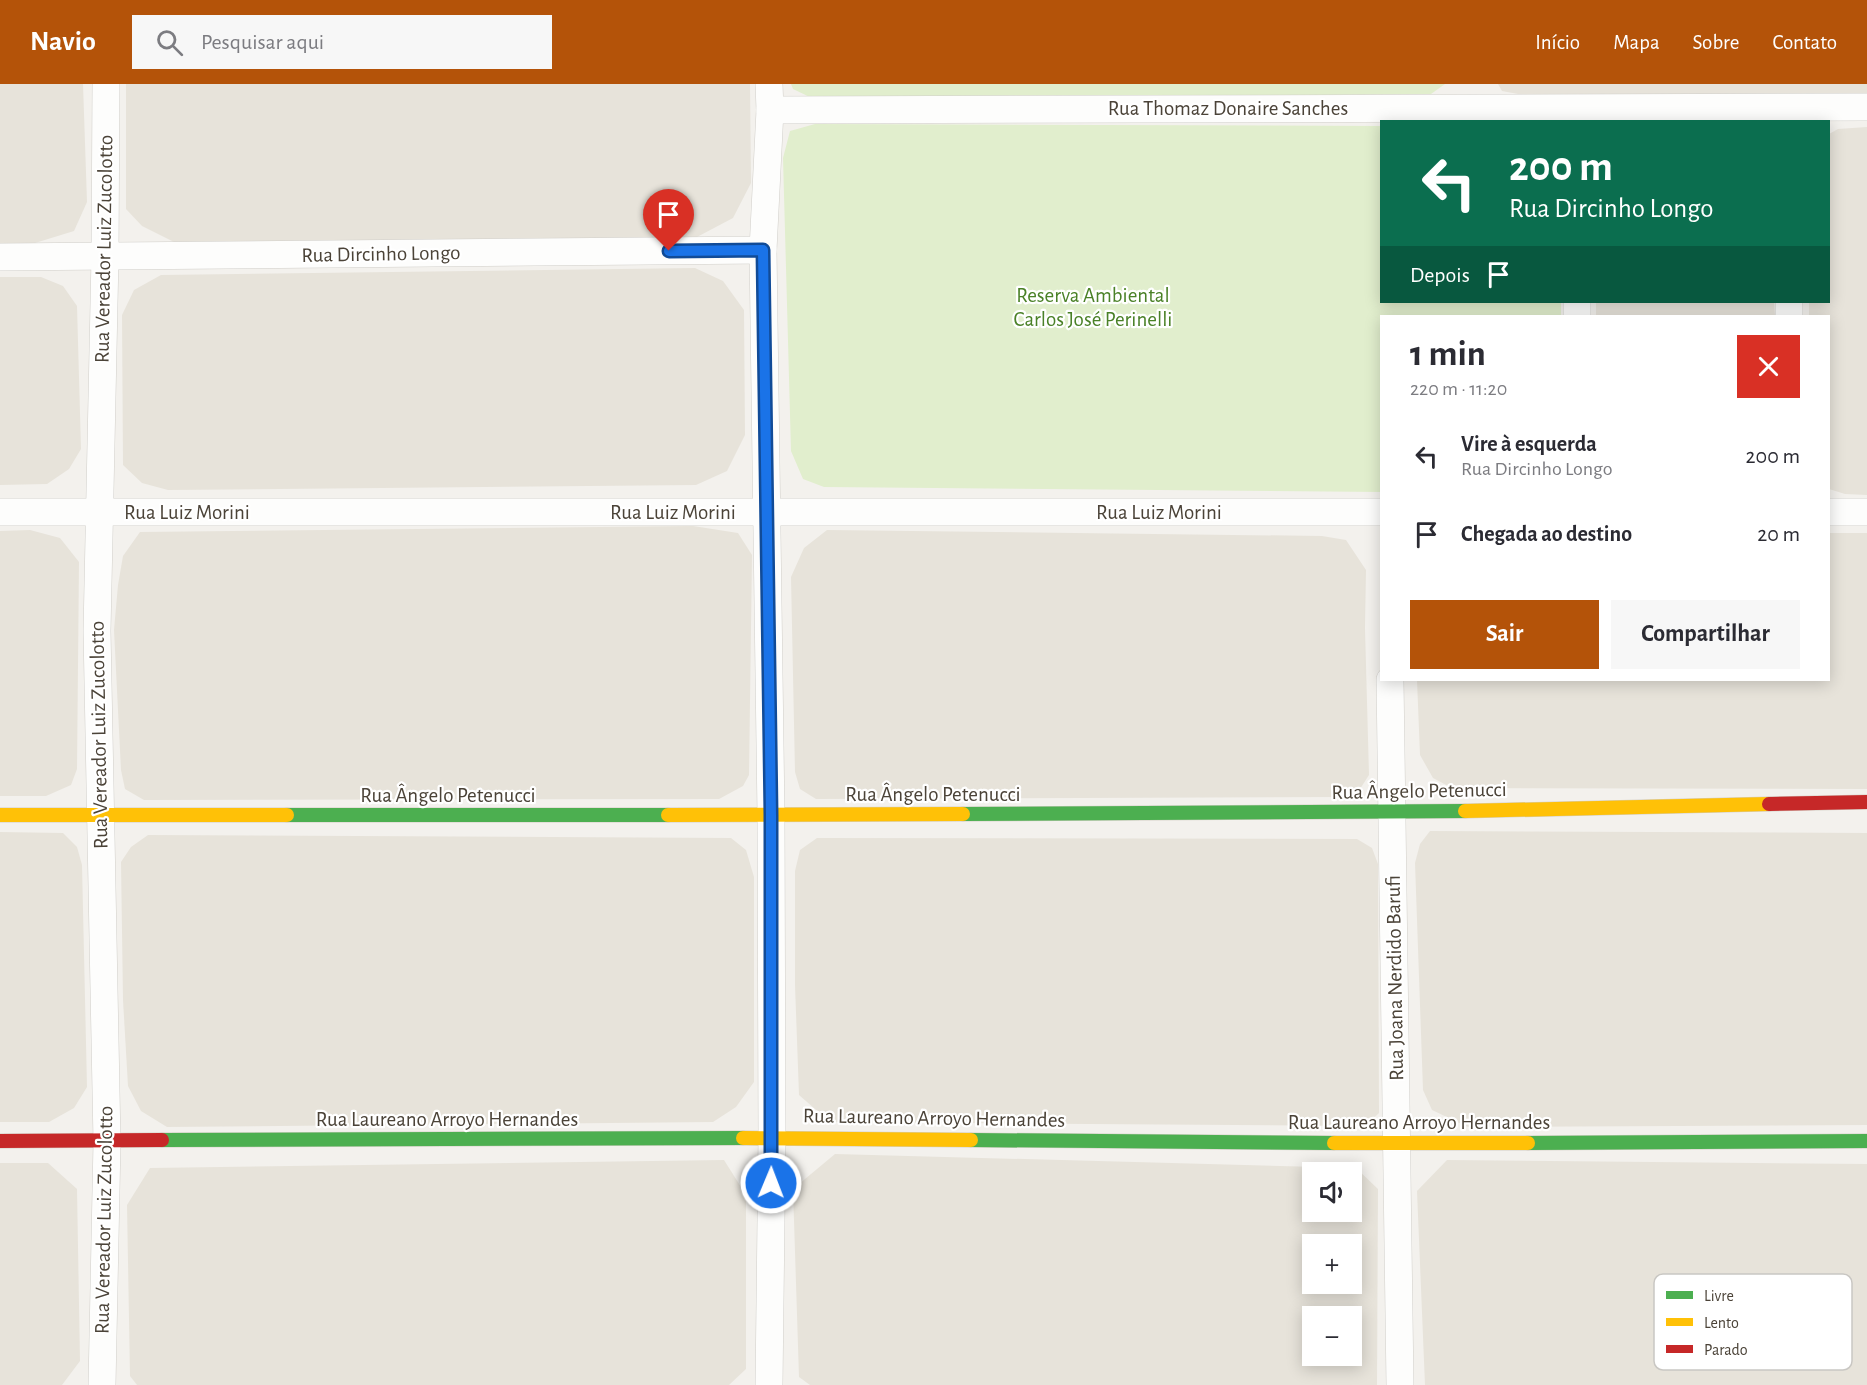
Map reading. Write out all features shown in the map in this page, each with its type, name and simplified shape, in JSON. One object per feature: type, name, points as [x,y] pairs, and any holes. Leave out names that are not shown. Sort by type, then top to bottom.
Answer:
[{"type":"street","name":"Rua Vereador Luiz Zucolotto","points":[[102,1385],[106,1142],[97,631],[105,256],[106,84]]},
{"type":"street","name":"Rua Thomaz Donaire Sanches","points":[[769,97],[1478,96],[1576,115],[1786,115],[1867,107]]},
{"type":"street","points":[[769,97],[763,250],[771,815],[772,1138],[769,1385]]},
{"type":"street","name":"Rua Dircinho Longo","points":[[0,257],[763,250]]},
{"type":"street","name":"Rua Luiz Morini","points":[[0,512],[1380,512]]},
{"type":"street","points":[[1830,512],[1867,512]]},
{"type":"street","name":"Rua Joana Nerdido Barufi","points":[[1390,681],[1400,1385]]},
{"type":"street","name":"Rua Ângelo Petenucci","points":[[0,815],[1392,813],[1867,802]]},
{"type":"street","name":"Rua Laureano Arroyo Hernandes","points":[[0,1141],[772,1138],[1397,1144],[1867,1141]]},
{"type":"shaded area","points":[[0,84],[83,84],[87,202],[74,231],[35,243],[0,244]]},
{"type":"shaded area","points":[[126,84],[750,84],[751,183],[733,218],[697,237],[180,245],[142,226],[126,209]]},
{"type":"shaded area","points":[[1498,84],[1867,84],[1867,93],[1528,96],[1502,91]]},
{"type":"shaded area","points":[[1867,127],[1867,495],[1845,494],[1830,489],[1830,315],[1809,315],[1809,303],[1830,303],[1830,133],[1838,129]]},
{"type":"shaded area","points":[[695,268],[723,281],[744,310],[745,435],[727,471],[696,485],[168,490],[142,483],[123,465],[122,315],[134,290],[161,275]]},
{"type":"shaded area","points":[[0,277],[41,277],[63,286],[77,306],[81,449],[69,469],[47,484],[0,485]]},
{"type":"shaded area","points":[[1596,303],[1774,303],[1775,315],[1596,315]]},
{"type":"shaded area","points":[[693,526],[738,533],[752,555],[749,775],[743,786],[719,799],[144,800],[125,789],[121,770],[114,630],[123,556],[140,532]]},
{"type":"shaded area","points":[[30,530],[60,538],[79,562],[77,769],[71,785],[46,796],[0,796],[0,531]]},
{"type":"shaded area","points":[[827,530],[1322,536],[1346,540],[1366,570],[1365,628],[1369,775],[1360,789],[1337,797],[816,799],[800,789],[795,772],[791,577],[804,548]]},
{"type":"shaded area","points":[[1830,533],[1867,533],[1867,789],[1452,788],[1433,778],[1420,755],[1417,681],[1830,681]]},
{"type":"shaded area","points":[[1430,831],[1867,833],[1867,1125],[1468,1127],[1432,1110],[1423,1090],[1415,863],[1420,844]]},
{"type":"shaded area","points":[[0,832],[63,833],[77,847],[82,865],[87,1087],[74,1108],[49,1122],[0,1122]]},
{"type":"shaded area","points":[[148,835],[731,838],[746,850],[754,877],[754,1082],[736,1107],[713,1122],[167,1127],[141,1111],[128,1086],[123,1000],[121,862],[131,847]]},
{"type":"shaded area","points":[[817,838],[1357,839],[1372,848],[1378,864],[1379,1113],[1365,1126],[830,1122],[799,1095],[795,985],[795,871],[800,850]]},
{"type":"shaded area","points":[[835,1154],[1302,1167],[1302,1222],[1362,1222],[1362,1174],[1378,1189],[1377,1385],[810,1385],[799,1377],[793,1189]]},
{"type":"shaded area","points":[[724,1160],[746,1195],[746,1369],[729,1385],[137,1385],[130,1376],[127,1205],[150,1168]]},
{"type":"shaded area","points":[[1447,1160],[1867,1164],[1867,1385],[1425,1385],[1417,1191]]},
{"type":"shaded area","points":[[0,1163],[48,1163],[77,1189],[80,1361],[62,1385],[0,1385]]},
{"type":"green space","points":[[791,84],[1445,84],[1431,94],[816,100],[793,89]]},
{"type":"green space","name":"Reserva Ambiental Carlos José Perinelli","points":[[815,124],[1380,126],[1380,303],[1561,303],[1561,315],[1380,315],[1380,492],[824,487],[803,479],[791,451],[783,158],[790,131]]},
{"type":"traffic: fast","points":[[963,814],[1465,811]]},
{"type":"traffic: fast","points":[[287,815],[668,815]]},
{"type":"traffic: fast","points":[[162,1140],[743,1138]]},
{"type":"traffic: fast","points":[[971,1140],[1334,1143]]},
{"type":"traffic: fast","points":[[1528,1143],[1867,1141]]},
{"type":"traffic: slow","points":[[1465,811],[1769,804]]},
{"type":"traffic: slow","points":[[668,815],[963,814]]},
{"type":"traffic: slow","points":[[0,815],[287,815]]},
{"type":"traffic: slow","points":[[743,1138],[971,1140]]},
{"type":"traffic: slow","points":[[1334,1143],[1528,1143]]},
{"type":"traffic: jam","points":[[1769,804],[1867,802]]},
{"type":"traffic: jam","points":[[0,1141],[162,1140]]},
{"type":"route","points":[[669,251],[763,250],[771,815],[771,1183]]}]
